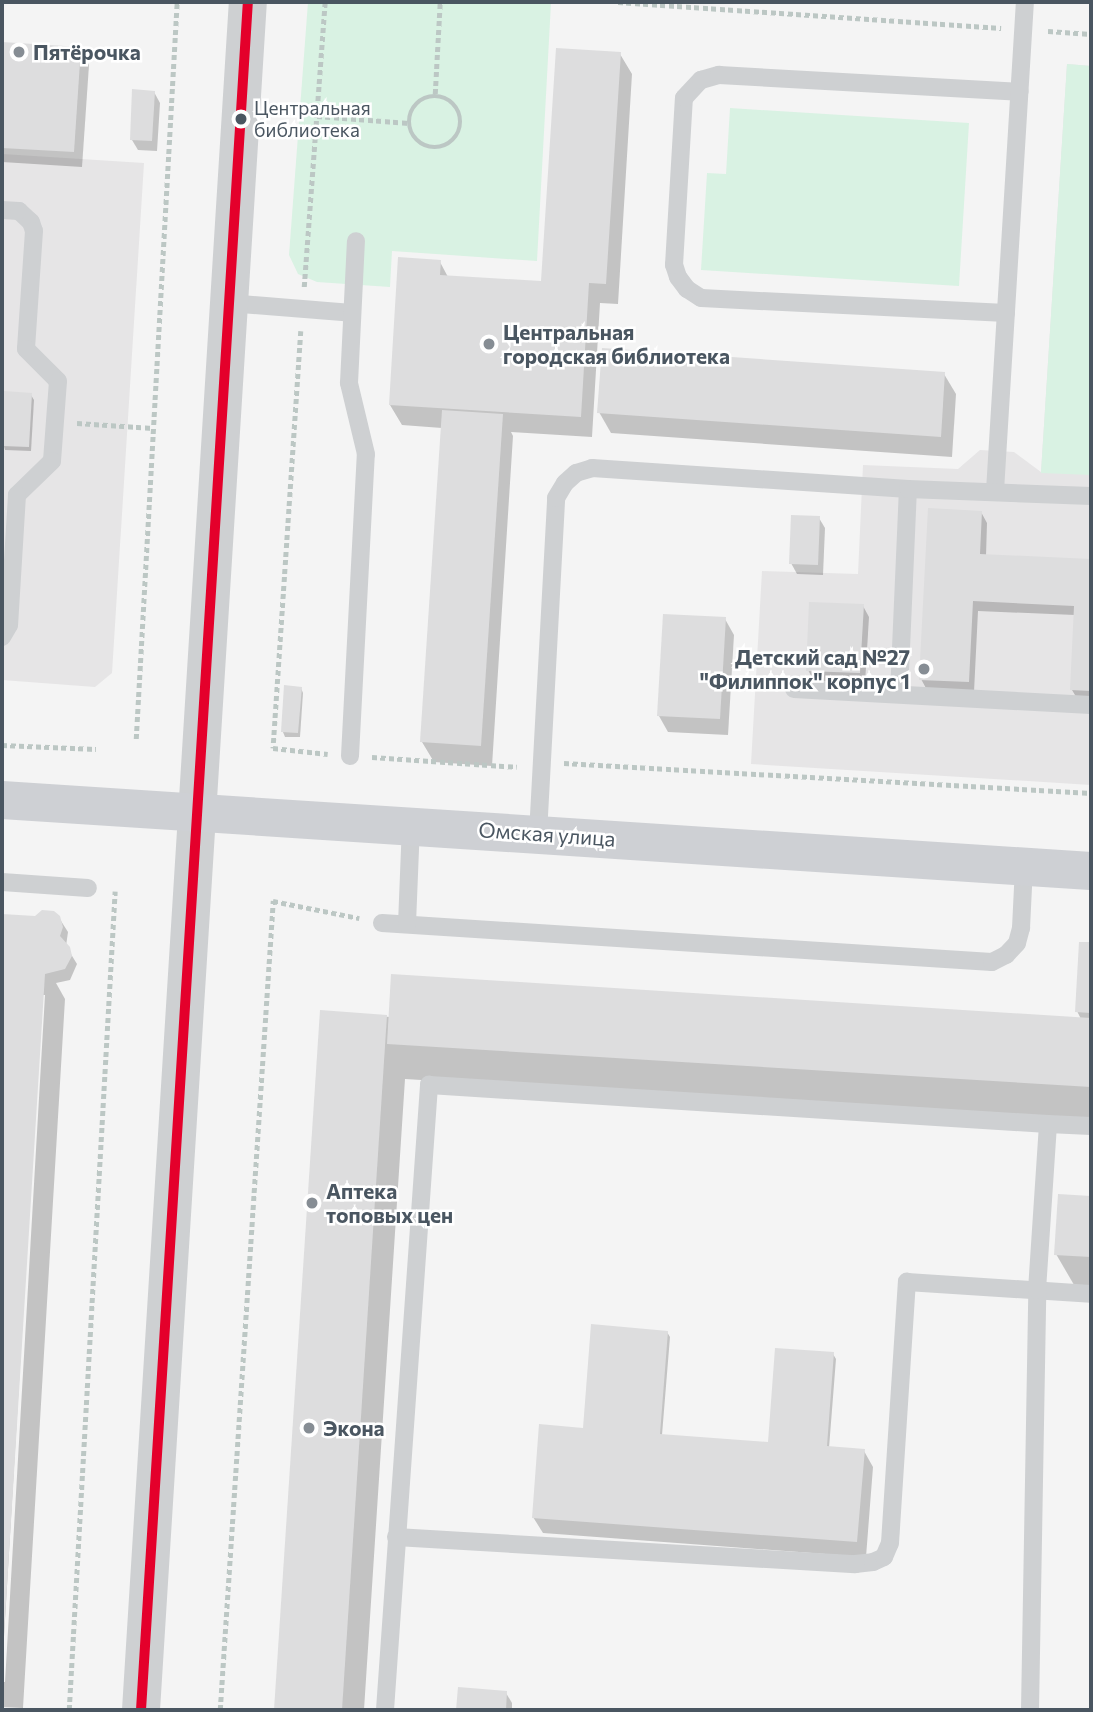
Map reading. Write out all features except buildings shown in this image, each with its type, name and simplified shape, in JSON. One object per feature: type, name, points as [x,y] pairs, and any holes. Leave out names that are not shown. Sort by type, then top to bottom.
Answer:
[{"type":"main road","name":"Омская улица","points":[[2,800],[1091,871]]},
{"type":"street","points":[[141,1710],[248,2]]},
{"type":"lane","points":[[995,491],[1025,2]]},
{"type":"lane","points":[[1006,313],[701,298],[687,289],[678,277],[674,265],[683,112],[684,98],[691,89],[701,80],[719,75],[1020,92]]},
{"type":"lane","points":[[2,210],[19,211],[26,215],[34,231],[26,349],[58,381],[52,461],[17,495],[9,625],[2,637]]},
{"type":"lane","points":[[350,756],[366,454],[349,383],[356,241]]},
{"type":"lane","points":[[229,303],[352,313]]},
{"type":"lane","points":[[538,834],[556,498],[565,483],[576,473],[592,468],[908,489],[1091,496]]},
{"type":"lane","points":[[899,694],[908,489]]},
{"type":"lane","points":[[794,689],[1091,705]]},
{"type":"lane","points":[[407,924],[411,825]]},
{"type":"lane","points":[[382,923],[992,962],[1006,955],[1017,943],[1021,928],[1024,866]]},
{"type":"lane","points":[[2,882],[88,888]]},
{"type":"lane","points":[[385,1710],[429,1085],[1091,1126]]},
{"type":"lane","points":[[1030,1710],[1037,1290],[1048,1125]]},
{"type":"lane","points":[[396,1537],[841,1564],[873,1562],[884,1557],[890,1543],[907,1282],[1091,1294]]},
{"type":"path","points":[[136,739],[177,2]]},
{"type":"path","points":[[325,2],[273,748],[512,768],[569,762],[1091,793]]},
{"type":"path","points":[[435,94],[440,2]]},
{"type":"path","points":[[618,2],[1091,34]]},
{"type":"path","points":[[435,94],[451,101],[459,111],[462,126],[458,136],[444,147],[431,148],[419,144],[411,133],[409,123],[411,111],[418,102],[435,94]]},
{"type":"path","points":[[317,116],[409,123]]},
{"type":"path","points":[[55,422],[153,428]]},
{"type":"path","points":[[2,745],[96,749]]},
{"type":"path","points":[[69,1710],[115,891]]},
{"type":"path","points":[[220,1710],[273,901],[382,923]]},
{"type":"shaded area","name":"Детский сад №27 \"Филиппок\" корпус 1","points":[[1067,64],[1091,66],[1091,785],[751,764],[762,571],[858,574],[863,465],[958,469],[980,450],[1014,452],[1041,472]]},
{"type":"shaded area","points":[[2,154],[144,163],[112,673],[95,687],[2,680]]},
{"type":"green space","points":[[308,2],[551,3],[537,261],[392,251],[390,287],[317,282],[298,274],[289,255]]},
{"type":"green space","points":[[1067,64],[1091,66],[1091,475],[1041,473]]},
{"type":"green space","points":[[730,108],[969,123],[959,286],[701,270],[707,173],[726,174]]},
{"type":"transit line","points":[[141,1710],[248,2]]},
{"type":"place","name":"Пятёрочка","points":[[19,52]]},
{"type":"place","name":"Центральная библиотека","points":[[241,119]]},
{"type":"place","name":"Центральная городская библиотека","points":[[489,344]]},
{"type":"place","name":"Детский сад №27 \"Филиппок\" корпус 1","points":[[924,669]]},
{"type":"place","name":"Аптека топовых цен","points":[[312,1203]]},
{"type":"place","name":"Экона","points":[[309,1428]]}]
